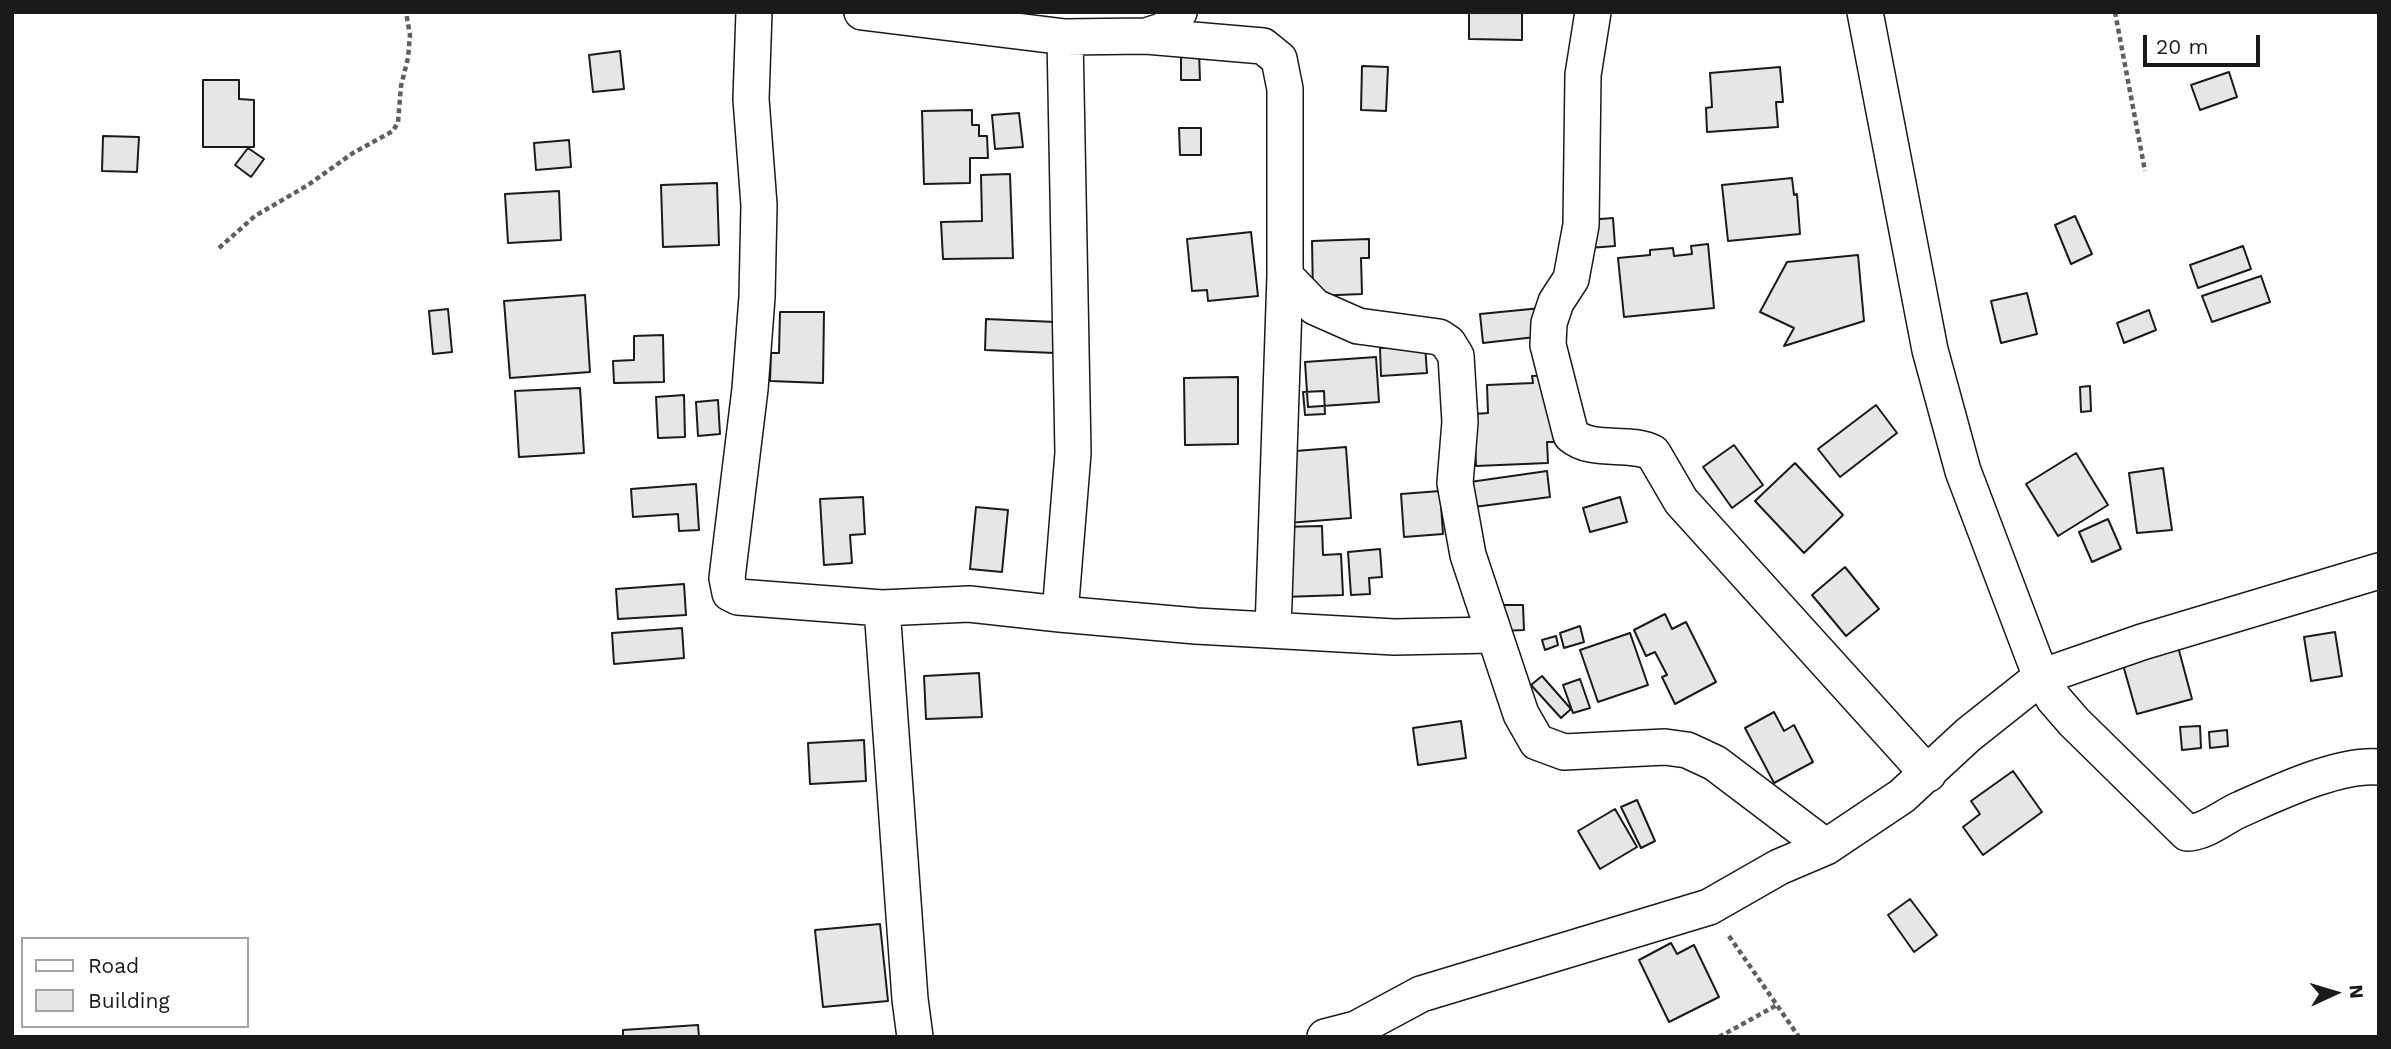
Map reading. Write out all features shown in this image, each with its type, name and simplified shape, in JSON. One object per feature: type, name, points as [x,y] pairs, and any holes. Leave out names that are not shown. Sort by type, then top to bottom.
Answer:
[{"type":"street","points":[[754,12],[751,99],[759,205],[757,297],[750,389],[727,578],[730,593],[738,597],[882,608],[969,604],[1060,614],[1394,637],[1493,635]]},
{"type":"street","points":[[862,12],[1065,37],[1146,36],[1263,46],[1279,59],[1285,89],[1285,276],[1273,630]]},
{"type":"street","points":[[1146,36],[1165,30],[1179,12]]},
{"type":"street","points":[[1593,12],[1583,75],[1581,225],[1571,279],[1556,302],[1549,323],[1548,345],[1571,435],[1580,441],[1639,448],[1653,453],[1681,501],[1928,774]]},
{"type":"street","points":[[1865,12],[1930,350],[1963,471],[2041,677],[2054,699],[2074,722],[2187,832],[2198,832],[2239,809],[2327,774],[2361,765],[2379,767]]},
{"type":"street","points":[[1060,614],[1073,453],[1065,37]]},
{"type":"street","points":[[1285,276],[1315,307],[1358,326],[1439,337],[1448,343],[1456,356],[1460,422],[1455,483],[1468,555],[1521,714],[1537,742],[1563,752],[1665,747],[1687,750],[1715,763],[1826,847]]},
{"type":"street","points":[[1325,1037],[1356,1029],[1421,993],[1709,907],[1779,867],[1826,847],[1902,796],[1968,734],[2041,677],[2142,642],[2379,571]]},
{"type":"street","points":[[882,608],[915,1037]]},
{"type":"path","points":[[219,248],[255,216],[309,185],[353,153],[393,131],[398,122],[401,86],[408,58],[410,35],[406,12]]},
{"type":"path","points":[[2115,12],[2145,171]]},
{"type":"path","points":[[1709,907],[1799,1037]]},
{"type":"path","points":[[1719,1037],[1777,1004]]},
{"type":"building","points":[[1469,12],[1522,12],[1522,40],[1469,39]]},
{"type":"building","points":[[620,51],[624,89],[593,92],[589,55]]},
{"type":"building","points":[[1181,52],[1199,52],[1200,80],[1181,80]]},
{"type":"building","points":[[1362,66],[1388,67],[1386,111],[1361,110]]},
{"type":"building","points":[[1780,67],[1783,102],[1776,102],[1778,127],[1707,132],[1706,108],[1712,107],[1710,73]]},
{"type":"building","points":[[2229,72],[2237,97],[2200,110],[2191,85]]},
{"type":"building","points":[[203,80],[239,80],[239,99],[254,100],[254,147],[203,147]]},
{"type":"building","points":[[972,110],[972,125],[979,125],[979,136],[987,136],[988,158],[970,158],[970,183],[924,184],[922,111]]},
{"type":"building","points":[[1019,113],[1023,147],[995,149],[992,115]]},
{"type":"building","points":[[1179,128],[1201,128],[1201,155],[1180,155]]},
{"type":"building","points":[[103,136],[139,137],[137,172],[102,171]]},
{"type":"building","points":[[569,140],[571,167],[536,170],[534,143]]},
{"type":"building","points":[[248,148],[264,159],[251,177],[235,165]]},
{"type":"building","points":[[1010,174],[1013,258],[943,259],[941,222],[982,221],[981,175]]},
{"type":"building","points":[[1792,178],[1794,195],[1797,194],[1800,234],[1728,241],[1722,185]]},
{"type":"building","points":[[717,183],[719,245],[663,247],[661,185]]},
{"type":"building","points":[[559,191],[561,240],[508,243],[505,194]]},
{"type":"building","points":[[2075,216],[2092,254],[2071,264],[2055,225]]},
{"type":"building","points":[[1613,218],[1615,246],[1589,248],[1587,220]]},
{"type":"building","points":[[1251,232],[1258,296],[1208,301],[1207,290],[1192,291],[1187,239]]},
{"type":"building","points":[[1369,239],[1369,258],[1361,258],[1362,294],[1313,296],[1312,241]]},
{"type":"building","points":[[1708,244],[1714,308],[1624,317],[1618,258],[1650,255],[1650,250],[1673,248],[1674,256],[1692,254],[1691,246]]},
{"type":"building","points":[[2243,246],[2251,269],[2198,288],[2190,265]]},
{"type":"building","points":[[1858,255],[1864,321],[1784,346],[1794,328],[1760,312],[1787,262]]},
{"type":"building","points":[[2261,276],[2270,302],[2212,322],[2202,296]]},
{"type":"building","points":[[2027,293],[2037,334],[2001,343],[1991,301]]},
{"type":"building","points":[[585,295],[590,372],[510,378],[504,301]]},
{"type":"building","points":[[1541,308],[1544,336],[1483,343],[1480,314]]},
{"type":"building","points":[[448,309],[452,352],[433,354],[429,311]]},
{"type":"building","points":[[2149,310],[2156,330],[2124,343],[2117,323]]},
{"type":"building","points":[[780,312],[824,312],[823,383],[770,381],[771,353],[779,353]]},
{"type":"building","points":[[986,319],[1056,322],[1054,353],[985,350]]},
{"type":"building","points":[[663,335],[664,382],[614,383],[613,361],[634,360],[634,336]]},
{"type":"building","points":[[1425,345],[1427,373],[1381,376],[1380,348]]},
{"type":"building","points":[[1376,357],[1379,402],[1308,407],[1305,362]]},
{"type":"building","points":[[1554,375],[1557,442],[1547,442],[1548,463],[1476,466],[1474,414],[1488,413],[1487,385],[1533,383],[1532,376]]},
{"type":"building","points":[[1238,377],[1238,444],[1185,445],[1184,378]]},
{"type":"building","points":[[2090,386],[2091,411],[2081,412],[2080,387]]},
{"type":"building","points":[[580,388],[584,453],[519,457],[515,391]]},
{"type":"building","points":[[1324,391],[1325,414],[1305,415],[1303,392]]},
{"type":"building","points":[[684,395],[685,437],[658,438],[656,397]]},
{"type":"building","points":[[718,400],[720,434],[698,436],[696,402]]},
{"type":"building","points":[[1876,405],[1897,433],[1840,477],[1818,449]]},
{"type":"building","points":[[1734,445],[1763,485],[1732,508],[1703,467]]},
{"type":"building","points":[[1346,447],[1351,518],[1288,523],[1283,452]]},
{"type":"building","points":[[2076,453],[2108,505],[2058,536],[2026,484]]},
{"type":"building","points":[[1795,463],[1843,515],[1804,553],[1755,501]]},
{"type":"building","points":[[2163,468],[2172,530],[2137,533],[2129,473]]},
{"type":"building","points":[[1547,471],[1550,497],[1474,507],[1470,482]]},
{"type":"building","points":[[696,484],[699,530],[679,531],[678,514],[633,517],[631,489]]},
{"type":"building","points":[[1440,491],[1443,534],[1404,537],[1401,494]]},
{"type":"building","points":[[863,497],[865,534],[850,535],[852,563],[824,565],[820,499]]},
{"type":"building","points":[[1620,497],[1627,522],[1590,532],[1583,508]]},
{"type":"building","points":[[976,507],[1008,510],[1002,572],[970,569]]},
{"type":"building","points":[[2108,519],[2121,549],[2092,562],[2079,532]]},
{"type":"building","points":[[1322,526],[1323,555],[1341,554],[1343,595],[1283,597],[1280,527]]},
{"type":"building","points":[[1380,549],[1382,577],[1369,578],[1370,594],[1351,595],[1348,552]]},
{"type":"building","points":[[1845,567],[1879,609],[1846,636],[1812,595]]},
{"type":"building","points":[[684,584],[686,615],[618,619],[616,589]]},
{"type":"building","points":[[1499,605],[1523,605],[1524,630],[1500,631]]},
{"type":"building","points":[[1665,614],[1672,629],[1686,622],[1716,682],[1675,704],[1662,677],[1667,675],[1655,652],[1646,656],[1634,630]]},
{"type":"building","points":[[1580,626],[1584,642],[1564,648],[1560,633]]},
{"type":"building","points":[[682,628],[684,658],[614,664],[612,633]]},
{"type":"building","points":[[2335,632],[2342,676],[2311,681],[2304,637]]},
{"type":"building","points":[[1630,633],[1648,685],[1598,702],[1580,650]]},
{"type":"building","points":[[1556,636],[1558,645],[1545,650],[1542,640]]},
{"type":"building","points":[[2177,643],[2192,699],[2137,714],[2121,658]]},
{"type":"building","points":[[979,673],[982,717],[926,719],[924,676]]},
{"type":"building","points":[[1542,676],[1571,709],[1561,718],[1531,685]]},
{"type":"building","points":[[1580,679],[1590,708],[1573,713],[1563,685]]},
{"type":"building","points":[[1774,712],[1784,731],[1794,725],[1813,762],[1774,783],[1745,728]]},
{"type":"building","points":[[1461,721],[1466,758],[1418,765],[1413,728]]},
{"type":"building","points":[[2200,726],[2201,748],[2182,750],[2180,727]]},
{"type":"building","points":[[2227,730],[2228,746],[2210,748],[2209,732]]},
{"type":"building","points":[[864,740],[866,781],[810,784],[808,743]]},
{"type":"building","points":[[2013,771],[2042,812],[1983,855],[1963,827],[1980,814],[1971,801]]},
{"type":"building","points":[[1637,800],[1655,841],[1641,848],[1621,807]]},
{"type":"building","points":[[1615,809],[1637,847],[1600,869],[1578,831]]},
{"type":"building","points":[[1910,899],[1937,935],[1914,952],[1888,915]]},
{"type":"building","points":[[880,924],[888,1001],[823,1007],[815,930]]},
{"type":"building","points":[[1671,943],[1677,954],[1694,945],[1719,997],[1669,1022],[1639,960]]},
{"type":"building","points":[[698,1025],[699,1037],[623,1037],[623,1030]]}]
